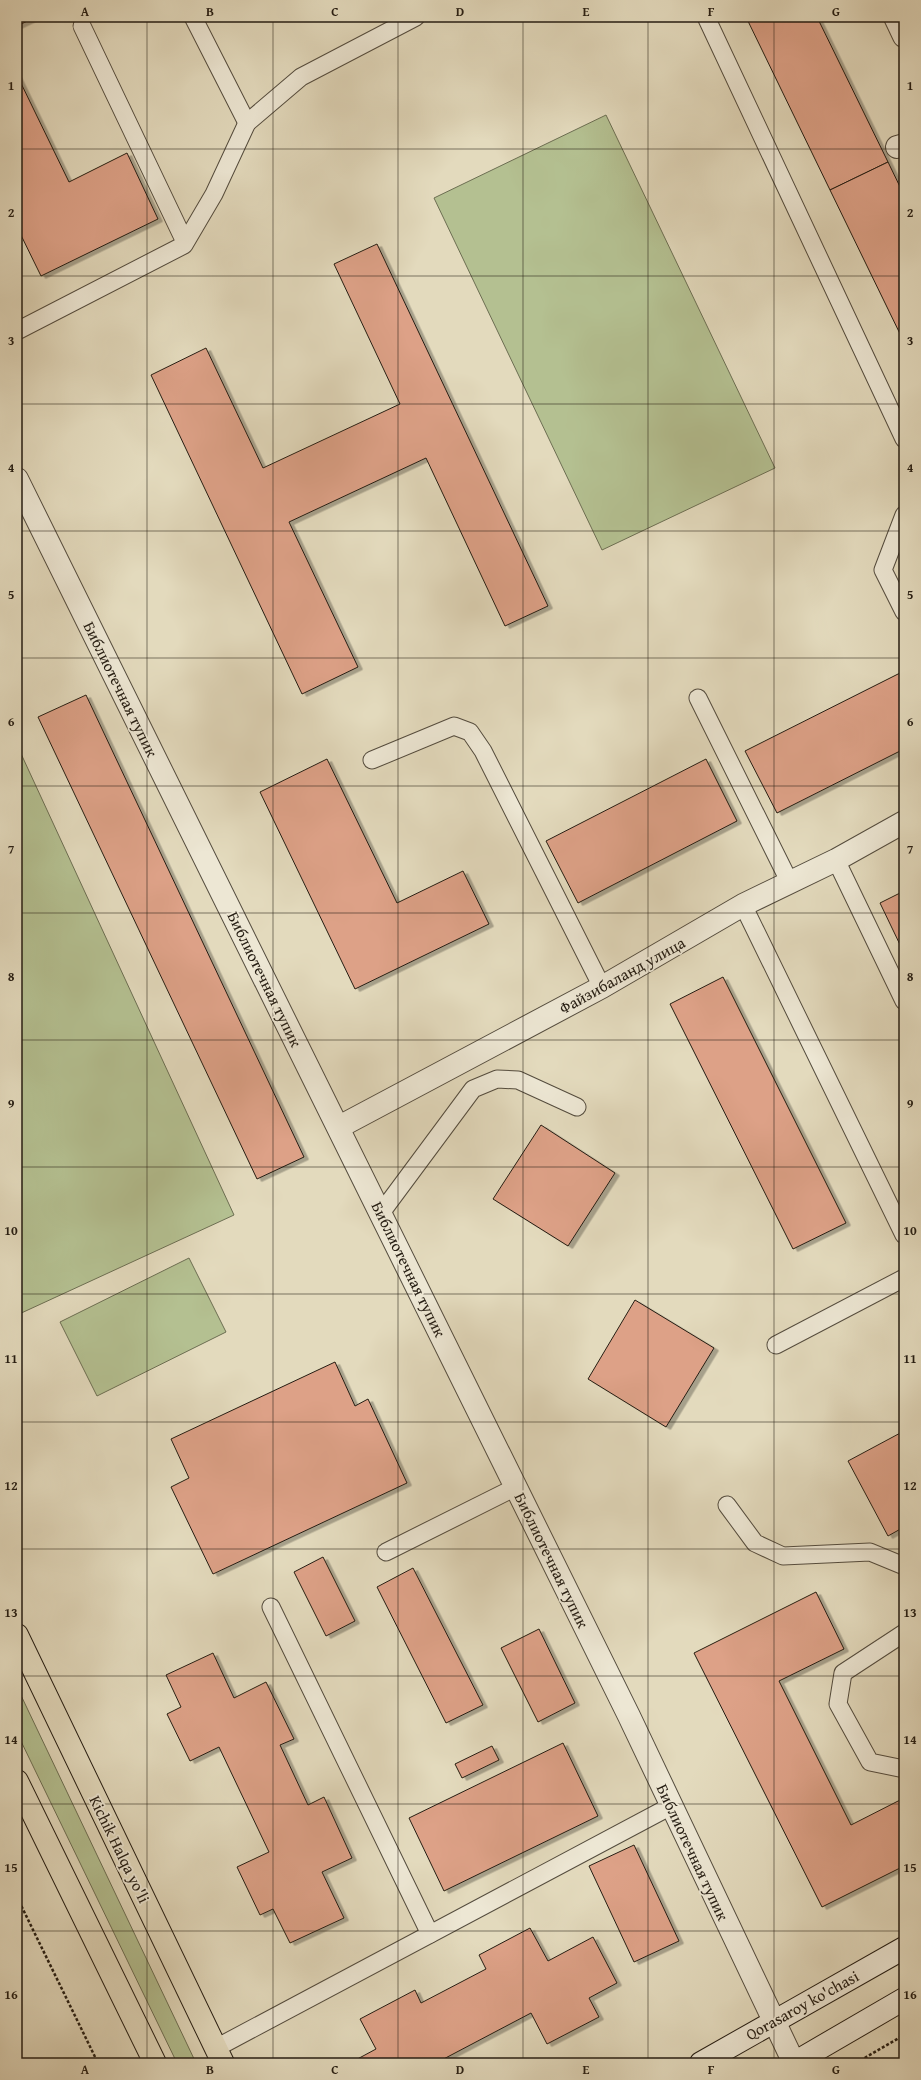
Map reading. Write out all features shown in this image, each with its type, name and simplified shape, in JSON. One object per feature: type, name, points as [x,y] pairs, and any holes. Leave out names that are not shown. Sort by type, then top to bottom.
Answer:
[{"type":"highway","name":"Kichik Halqa yo'li","points":[[17,1635],[220,2055]]},
{"type":"highway","points":[[17,1781],[155,2063]]},
{"type":"street","points":[[895,17],[904,36]]},
{"type":"street","name":"Библиотечная тупик","points":[[17,479],[516,1487],[794,2063]]},
{"type":"street","name":"Файзибаланд улица","points":[[339,1127],[602,987],[743,905],[836,860],[904,822]]},
{"type":"street","name":"Qorasaroy ko'chasi","points":[[701,2063],[904,1948]]},
{"type":"street","points":[[794,2063],[904,2000]]},
{"type":"lane","points":[[193,17],[246,123]]},
{"type":"lane","points":[[17,331],[184,245],[214,194],[246,123],[301,77],[416,17]]},
{"type":"lane","points":[[706,17],[904,439]]},
{"type":"lane","points":[[82,26],[185,242]]},
{"type":"lane","points":[[904,515],[883,570],[904,612]]},
{"type":"lane","points":[[698,698],[790,883]]},
{"type":"lane","points":[[372,760],[454,726],[470,732],[483,751],[602,987]]},
{"type":"lane","points":[[836,860],[904,1001]]},
{"type":"lane","points":[[743,905],[904,1235]]},
{"type":"lane","points":[[381,1213],[473,1088],[497,1079],[518,1080],[577,1107]]},
{"type":"lane","points":[[776,1345],[904,1278]]},
{"type":"lane","points":[[386,1552],[516,1487]]},
{"type":"lane","points":[[727,1505],[755,1543],[783,1556],[870,1552],[904,1566]]},
{"type":"lane","points":[[271,1607],[430,1934]]},
{"type":"lane","points":[[904,1633],[843,1673],[838,1704],[870,1762],[904,1770]]},
{"type":"lane","points":[[220,2055],[430,1934],[671,1806]]},
{"type":"path","points":[[17,1897],[98,2063]]},
{"type":"path","points":[[856,2063],[904,2035]]},
{"type":"green space","points":[[606,115],[775,468],[602,550],[434,198]]},
{"type":"green space","points":[[17,745],[234,1215],[17,1315]]},
{"type":"green space","points":[[189,1258],[226,1332],[97,1396],[60,1322]]},
{"type":"green space","points":[[17,1687],[196,2063],[177,2063],[17,1733]]},
{"type":"building","points":[[17,17],[36,17],[17,26]]},
{"type":"building","points":[[746,17],[817,17],[888,162],[830,190]]},
{"type":"building","points":[[17,75],[69,182],[127,153],[158,219],[41,276],[17,227]]},
{"type":"building","points":[[888,162],[904,195],[904,342],[830,190]]},
{"type":"building","points":[[377,244],[548,606],[505,626],[426,458],[289,522],[358,667],[302,694],[151,375],[206,348],[263,468],[400,404],[334,264]]},
{"type":"building","points":[[904,671],[904,749],[777,813],[745,751]]},
{"type":"building","points":[[86,695],[304,1157],[257,1179],[38,717]]},
{"type":"building","points":[[327,759],[397,903],[463,871],[489,924],[355,989],[260,792]]},
{"type":"building","points":[[706,759],[737,821],[578,903],[546,841]]},
{"type":"building","points":[[904,891],[904,953],[880,903]]},
{"type":"building","points":[[723,977],[846,1223],[793,1249],[670,1004]]},
{"type":"building","points":[[541,1125],[615,1173],[568,1246],[493,1199]]},
{"type":"building","points":[[635,1300],[714,1348],[666,1427],[588,1379]]},
{"type":"building","points":[[335,1362],[355,1406],[368,1399],[407,1483],[213,1574],[171,1487],[189,1478],[171,1439]]},
{"type":"building","points":[[904,1431],[904,1527],[888,1536],[848,1461]]},
{"type":"building","points":[[323,1557],[355,1621],[326,1636],[294,1572]]},
{"type":"building","points":[[413,1568],[483,1705],[446,1723],[377,1587]]},
{"type":"building","points":[[816,1592],[844,1649],[779,1681],[851,1825],[904,1798],[904,1866],[822,1907],[694,1653]]},
{"type":"building","points":[[539,1629],[575,1703],[538,1722],[501,1648]]},
{"type":"building","points":[[213,1653],[234,1698],[266,1682],[294,1739],[280,1745],[308,1805],[324,1797],[352,1858],[322,1872],[344,1918],[290,1943],[273,1909],[260,1915],[237,1867],[269,1852],[219,1747],[190,1761],[167,1714],[181,1707],[166,1675]]},
{"type":"building","points":[[563,1743],[598,1816],[444,1891],[409,1818]]},
{"type":"building","points":[[492,1746],[499,1760],[462,1778],[455,1764]]},
{"type":"building","points":[[634,1845],[679,1941],[634,1962],[589,1866]]},
{"type":"building","points":[[530,1928],[548,1961],[593,1937],[617,1983],[589,1998],[599,2017],[547,2044],[531,2013],[436,2063],[350,2063],[376,2049],[360,2019],[415,1990],[421,2003],[486,1969],[479,1955]]}]
